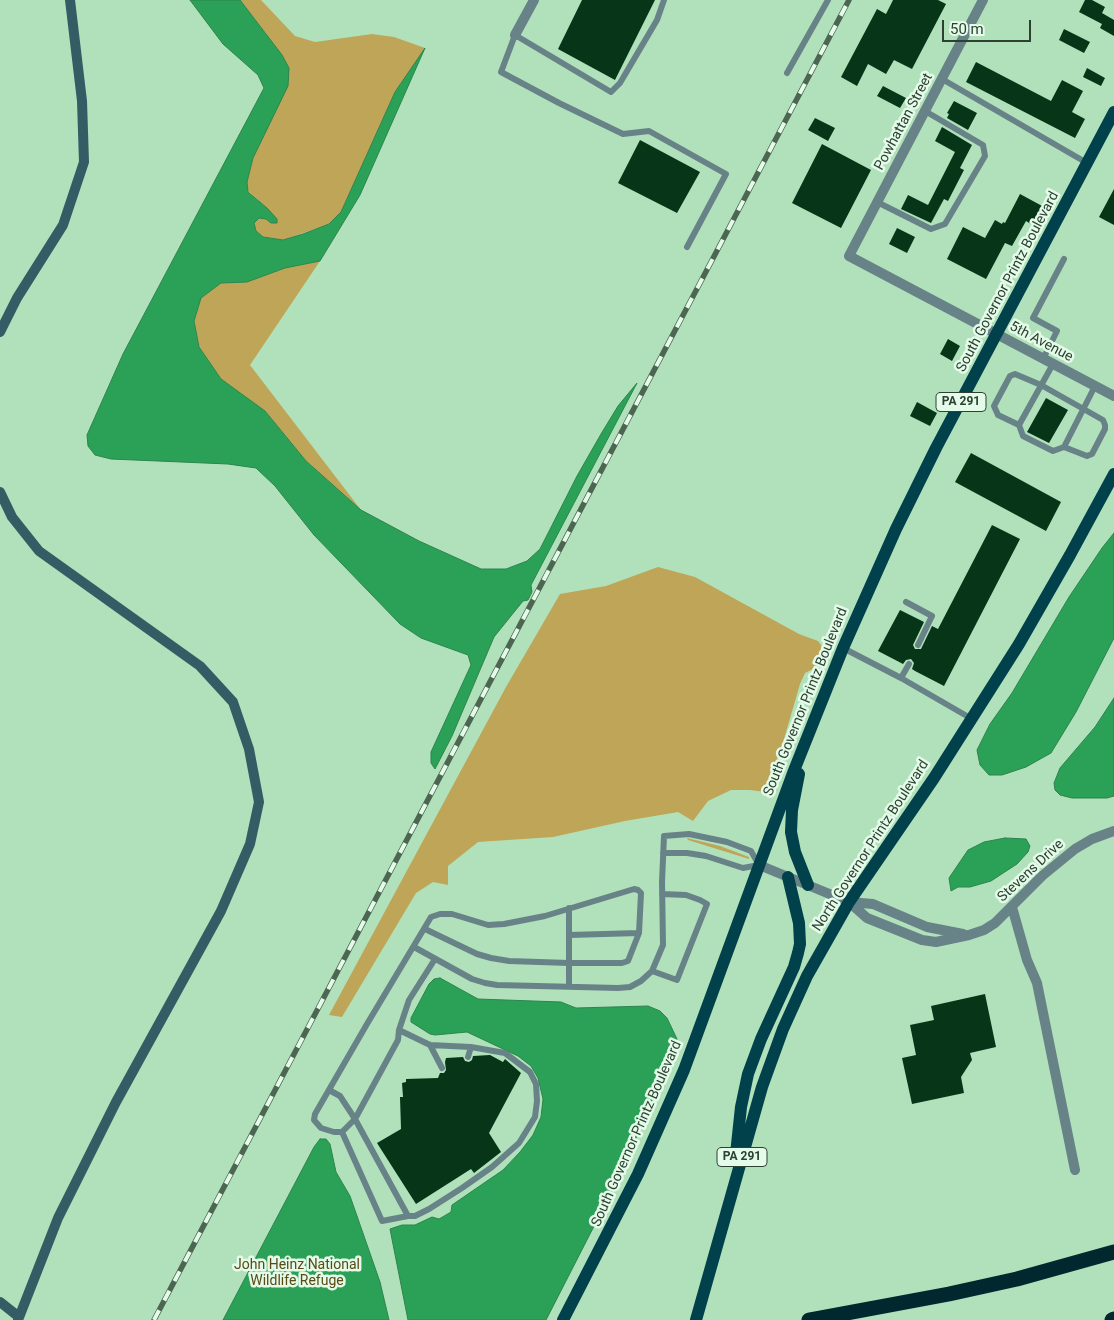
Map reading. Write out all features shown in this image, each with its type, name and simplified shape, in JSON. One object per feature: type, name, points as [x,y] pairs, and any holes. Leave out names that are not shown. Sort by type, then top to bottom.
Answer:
[{"type":"highway","points":[[809,1320],[1017,1279],[1114,1252]]},
{"type":"main road","name":"South Governor Printz Boulevard","points":[[563,1320],[627,1196],[670,1103],[700,1030],[805,742],[843,648],[912,495],[1114,112]]},
{"type":"main road","name":"North Governor Printz Boulevard","points":[[696,1320],[762,1087],[797,996],[849,902],[972,719],[1035,618],[1114,474]]},
{"type":"main road","points":[[805,742],[792,810],[791,832],[793,846],[808,885]]},
{"type":"main road","points":[[734,1186],[741,1108],[748,1074],[761,1039],[796,960],[800,944],[798,915],[788,877]]},
{"type":"street","points":[[0,332],[17,298],[63,225],[84,162],[82,101],[70,0]]},
{"type":"street","points":[[515,35],[534,0]]},
{"type":"street","name":"Powhattan Street","points":[[849,256],[983,0]]},
{"type":"street","name":"5th Avenue","points":[[849,256],[1114,396]]},
{"type":"street","points":[[0,492],[12,517],[39,551],[200,666],[233,702],[249,749],[259,802],[250,844],[221,911],[116,1102],[58,1218],[19,1318],[0,1302]]},
{"type":"street","name":"Stevens Drive","points":[[849,902],[867,918],[928,942],[969,935],[988,927],[1075,848],[1092,838],[1114,831]]},
{"type":"street","name":"Stevens Drive","points":[[759,865],[849,902],[873,904],[927,926],[969,935]]},
{"type":"street","points":[[1012,907],[1027,960],[1037,983],[1075,1170]]},
{"type":"lane","points":[[664,0],[656,20],[620,83],[611,92],[515,35],[501,72],[623,134],[649,131],[726,174],[687,247]]},
{"type":"lane","points":[[787,73],[828,0]]},
{"type":"lane","points":[[942,79],[1087,163]]},
{"type":"lane","points":[[877,202],[931,229],[945,224],[985,156],[983,145],[925,111]]},
{"type":"lane","points":[[1043,358],[1057,332],[1032,318],[1064,259]]},
{"type":"lane","points":[[1019,426],[1053,364]]},
{"type":"lane","points":[[1015,374],[1041,385],[1084,409],[1104,420],[1106,424],[1095,450],[1087,456],[1064,447],[1053,451],[1023,436],[1019,426],[998,415],[994,406],[1010,376],[1015,374]]},
{"type":"lane","points":[[1064,447],[1095,386]]},
{"type":"lane","points":[[906,602],[932,616],[918,645]]},
{"type":"lane","points":[[843,648],[901,678],[972,719]]},
{"type":"lane","points":[[901,678],[909,664]]},
{"type":"lane","points":[[414,947],[472,979],[497,986],[630,987],[641,981],[652,971],[663,946],[662,894],[663,852],[664,836],[689,834],[727,842],[751,851],[759,865],[743,868],[706,856],[663,852]]},
{"type":"lane","points":[[425,929],[477,954],[491,958],[509,961],[622,963],[628,961],[639,933],[641,893],[634,889],[545,916],[504,924],[488,925],[452,914],[440,914],[431,918],[315,1114],[314,1120],[321,1128],[342,1132],[355,1119],[398,1040],[399,1030],[409,1000],[435,959]]},
{"type":"lane","points":[[652,971],[677,980],[707,904],[686,895],[662,894]]},
{"type":"lane","points":[[569,908],[569,987]]},
{"type":"lane","points":[[569,935],[639,933]]},
{"type":"lane","points":[[342,1132],[382,1221],[415,1216],[429,1209],[492,1167],[519,1143],[535,1117],[536,1084],[530,1072],[505,1053],[471,1047],[430,1046],[399,1030]]},
{"type":"lane","points":[[430,1046],[442,1068]]},
{"type":"lane","points":[[468,1057],[471,1047]]},
{"type":"lane","points":[[329,1090],[340,1096],[355,1119],[408,1216]]},
{"type":"shaded area","points":[[190,0],[240,0],[282,55],[289,68],[288,86],[253,158],[247,182],[248,192],[277,219],[277,223],[271,223],[266,219],[259,218],[254,223],[256,231],[263,237],[283,240],[303,234],[329,224],[341,212],[395,92],[425,48],[360,195],[320,261],[285,268],[247,282],[221,283],[201,298],[194,321],[199,347],[221,379],[265,411],[306,461],[361,510],[419,541],[481,569],[506,569],[527,561],[540,549],[577,476],[601,434],[618,406],[637,383],[531,585],[532,592],[528,600],[523,601],[494,637],[452,736],[435,769],[431,763],[431,752],[471,665],[468,655],[421,638],[400,624],[314,535],[275,486],[256,468],[228,464],[111,459],[95,455],[88,446],[87,435],[123,354],[264,88],[258,75],[223,44]]},
{"type":"shaded area","points":[[240,0],[261,0],[295,36],[315,42],[372,34],[394,37],[425,48],[395,92],[341,212],[329,224],[283,240],[263,237],[256,231],[253,223],[259,218],[266,219],[271,223],[267,208],[248,191],[247,182],[253,158],[289,68],[282,55]]},
{"type":"shaded area","points":[[320,261],[250,365],[361,510],[306,461],[265,411],[221,379],[199,347],[194,321],[200,298],[221,283],[247,282],[285,268]]},
{"type":"shaded area","points":[[1114,533],[1114,638],[1076,712],[1051,753],[1026,767],[1002,775],[989,775],[980,765],[977,750],[990,724],[1012,693],[1069,597]]},
{"type":"shaded area","points":[[658,567],[695,577],[799,634],[818,641],[824,649],[822,660],[817,667],[805,673],[800,684],[784,739],[765,792],[731,790],[708,801],[693,821],[678,812],[625,821],[553,837],[478,842],[448,866],[448,885],[433,882],[416,893],[342,1017],[329,1015],[506,687],[560,594],[606,586]]},
{"type":"shaded area","points":[[1114,698],[1114,796],[1107,798],[1072,798],[1060,795],[1055,790],[1054,783],[1060,768],[1095,727]]},
{"type":"shaded area","points":[[687,838],[720,846],[749,857],[749,859],[688,840]]},
{"type":"shaded area","points":[[1005,838],[1026,839],[1030,846],[1028,852],[1017,864],[991,881],[970,887],[958,887],[951,891],[949,878],[968,850],[984,842]]},
{"type":"shaded area","points":[[440,978],[478,999],[561,1002],[576,1008],[648,1006],[660,1011],[667,1018],[677,1039],[645,1118],[612,1191],[546,1320],[408,1320],[390,1229],[402,1225],[415,1225],[432,1217],[439,1219],[451,1212],[452,1205],[503,1170],[533,1135],[541,1117],[543,1099],[538,1078],[531,1066],[518,1056],[467,1032],[435,1035],[430,1034],[411,1022],[411,1018],[429,984],[434,979]]},
{"type":"shaded area","name":"John Heinz National Wildlife Refuge","points":[[320,1139],[326,1139],[330,1144],[336,1172],[350,1196],[380,1282],[389,1320],[223,1320],[314,1147]]},
{"type":"building","points":[[582,0],[655,0],[615,80],[558,49]]},
{"type":"building","points":[[893,0],[938,0],[946,4],[912,69],[894,60],[886,74],[868,64],[857,86],[841,77],[877,9],[886,14]]},
{"type":"building","points":[[1085,0],[1092,0],[1105,7],[1102,13],[1114,20],[1114,36],[1100,28],[1102,24],[1079,12]]},
{"type":"building","points":[[1064,29],[1090,42],[1084,53],[1059,40]]},
{"type":"building","points":[[976,62],[1051,101],[1062,80],[1083,91],[1072,112],[1085,119],[1075,138],[966,82]]},
{"type":"building","points":[[1087,68],[1105,78],[1101,86],[1083,77]]},
{"type":"building","points":[[883,86],[906,98],[900,108],[877,96]]},
{"type":"building","points":[[954,101],[977,113],[968,130],[947,118],[949,114],[947,113]]},
{"type":"building","points":[[815,118],[835,128],[828,141],[808,130]]},
{"type":"building","points":[[942,127],[972,145],[960,168],[964,170],[948,201],[944,199],[931,223],[901,209],[908,195],[928,205],[955,152],[935,141]]},
{"type":"building","points":[[640,140],[700,172],[677,213],[618,183]]},
{"type":"building","points":[[822,144],[871,170],[841,228],[792,203]]},
{"type":"building","points":[[1114,189],[1114,225],[1099,217]]},
{"type":"building","points":[[1020,194],[1044,207],[1034,226],[1026,221],[1012,246],[1005,243],[986,279],[947,259],[963,227],[985,238],[995,220],[1002,224],[1003,222],[1005,223]]},
{"type":"building","points":[[897,228],[915,237],[907,253],[889,244]]},
{"type":"building","points":[[948,339],[960,346],[952,361],[940,354]]},
{"type":"building","points":[[1046,398],[1068,410],[1049,443],[1027,432]]},
{"type":"building","points":[[917,402],[937,413],[930,426],[910,416]]},
{"type":"building","points":[[971,453],[1061,502],[1046,531],[955,482]]},
{"type":"building","points":[[992,525],[1020,539],[944,686],[912,669],[914,663],[911,659],[906,660],[903,664],[878,651],[900,610],[924,622],[913,645],[915,649],[921,649],[932,626],[938,629]]},
{"type":"building","points":[[985,994],[996,1047],[970,1053],[972,1060],[961,1077],[964,1093],[912,1104],[902,1058],[916,1055],[910,1025],[934,1020],[931,1006]]},
{"type":"building","points":[[490,1055],[503,1062],[505,1059],[521,1073],[489,1133],[501,1152],[474,1173],[471,1169],[416,1204],[377,1143],[401,1129],[400,1097],[403,1097],[402,1083],[406,1082],[406,1079],[438,1078],[440,1073],[444,1073],[446,1070],[446,1058],[463,1057],[465,1061],[469,1062],[473,1056]]},
{"type":"railway","points":[[154,1320],[849,0]]}]
